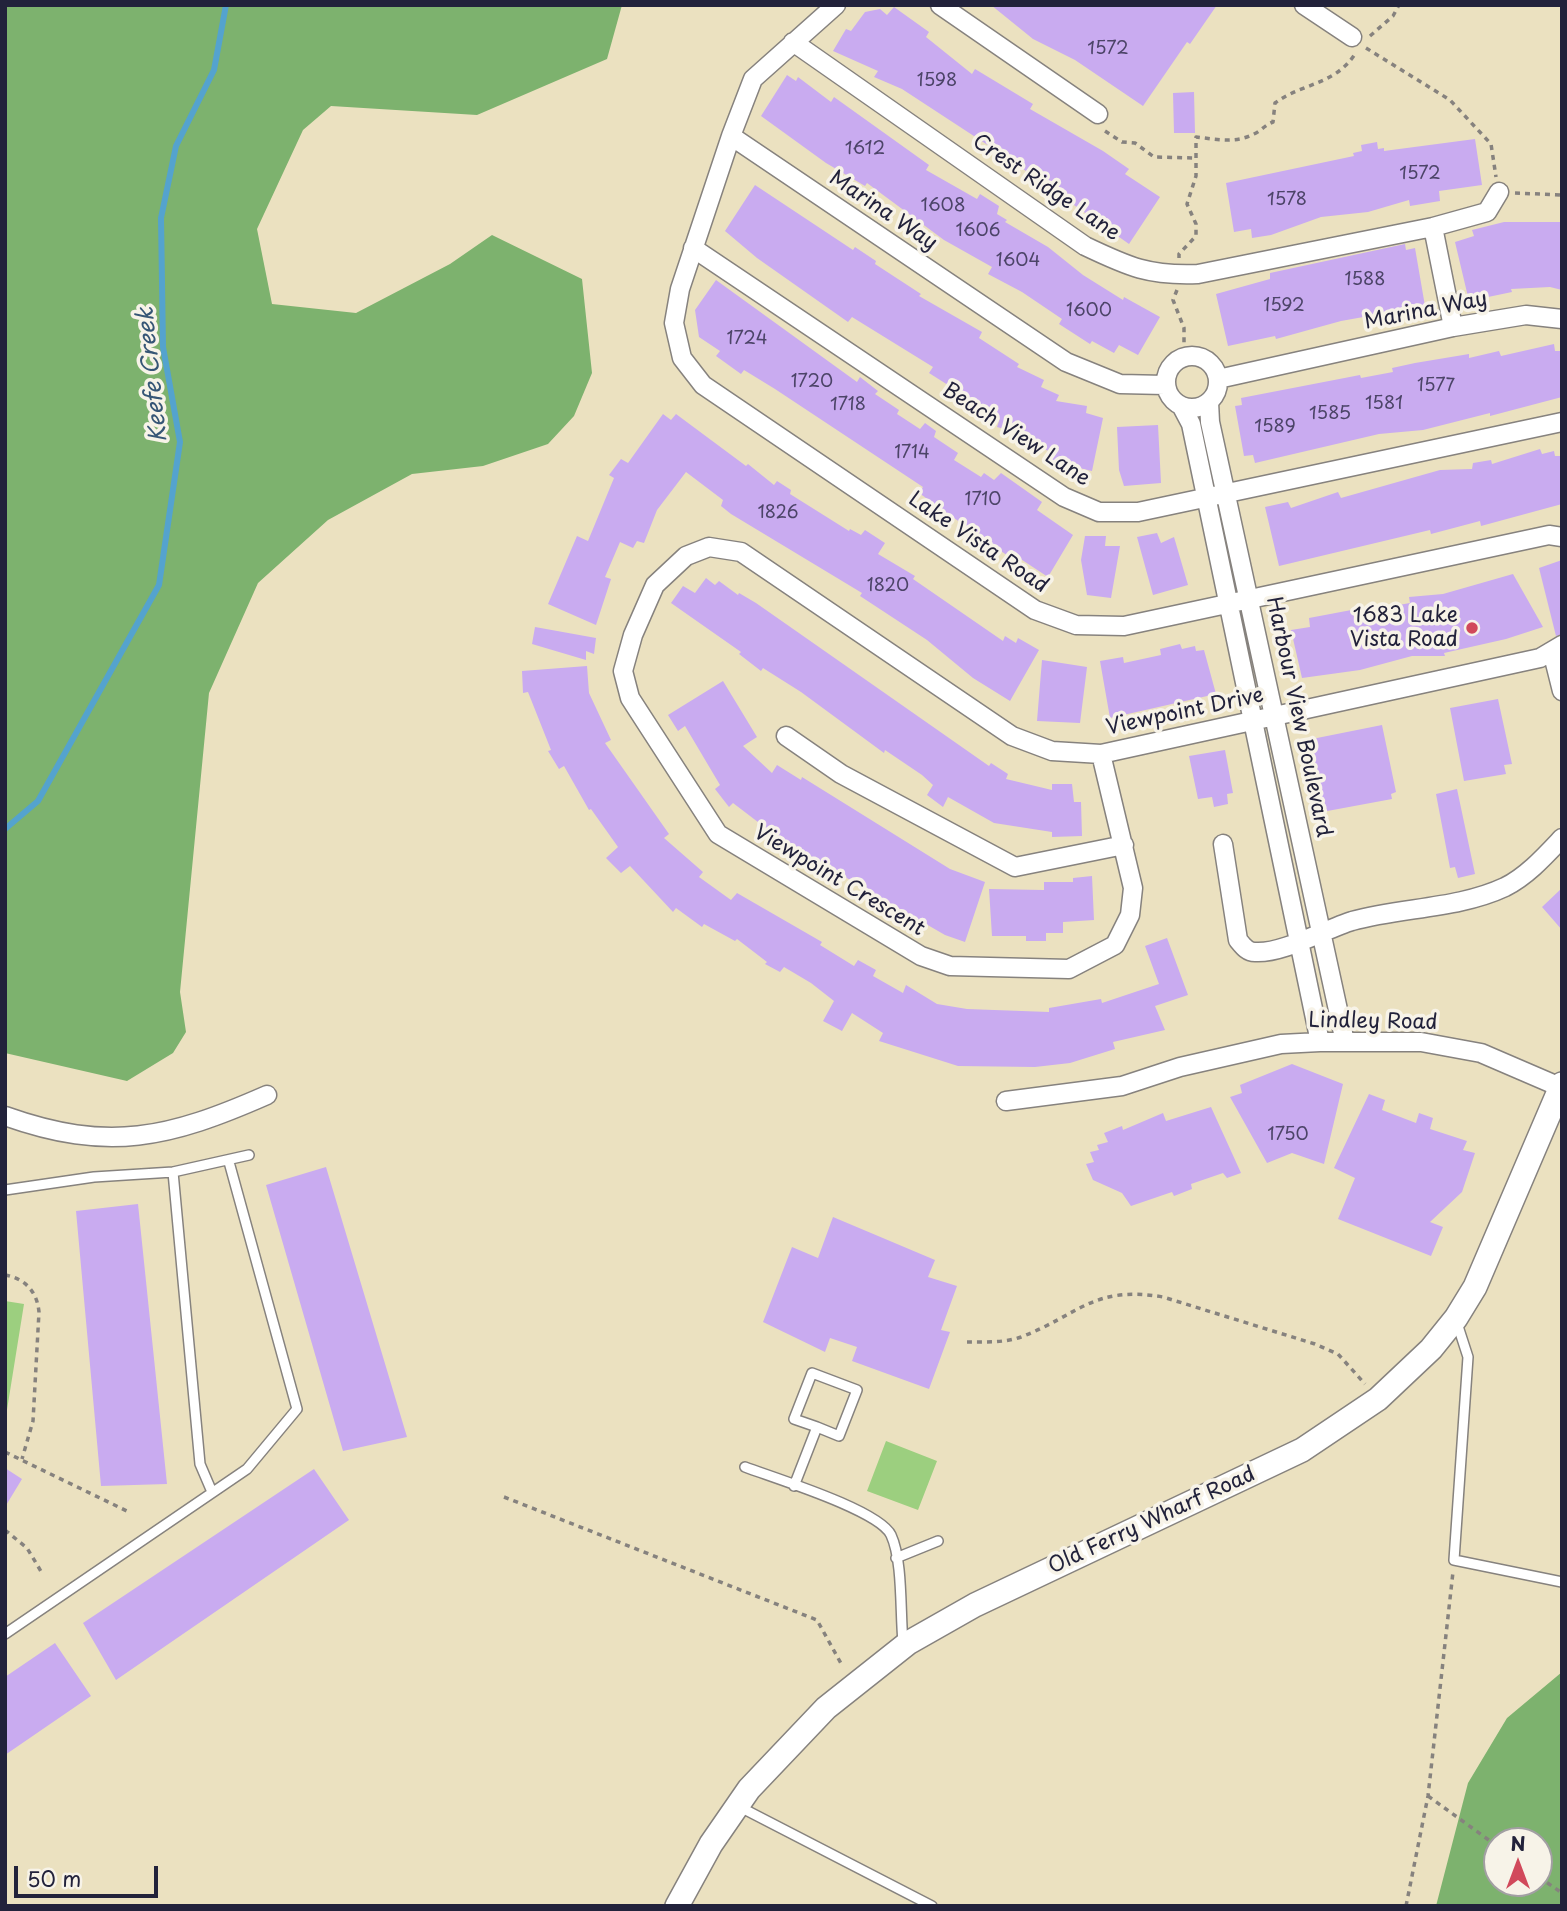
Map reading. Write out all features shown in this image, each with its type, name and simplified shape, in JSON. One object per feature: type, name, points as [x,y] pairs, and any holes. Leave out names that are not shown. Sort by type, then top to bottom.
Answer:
[{"type":"street","points":[[732,136],[754,79],[836,5]]},
{"type":"street","points":[[940,5],[1098,114]]},
{"type":"street","points":[[1304,5],[1356,41]]},
{"type":"street","name":"Crest Ridge Lane","points":[[793,42],[1085,246],[1131,268],[1177,275],[1198,274],[1433,227],[1487,212],[1499,192]]},
{"type":"street","name":"Lake Vista Road","points":[[732,136],[680,289],[674,323],[682,358],[703,385],[1035,610],[1076,625],[1124,626],[1549,535],[1562,537]]},
{"type":"street","name":"Marina Way","points":[[732,136],[1066,362],[1119,384],[1165,385]]},
{"type":"street","points":[[1433,227],[1453,327]]},
{"type":"street","name":"Beach View Lane","points":[[693,248],[1064,497],[1099,512],[1138,512],[1562,422]]},
{"type":"street","name":"Marina Way","points":[[1218,379],[1453,327],[1526,315],[1562,319]]},
{"type":"street","points":[[1182,407],[1200,408],[1215,395],[1218,379],[1210,363],[1202,358],[1184,357],[1168,370],[1165,385],[1168,394],[1182,407],[1191,424],[1320,1042]]},
{"type":"street","name":"Harbour View Boulevard","points":[[1209,402],[1210,422],[1345,1042]]},
{"type":"street","name":"Viewpoint Crescent","points":[[741,552],[709,547],[686,556],[655,585],[633,635],[623,671],[630,698],[718,834],[921,956],[950,966],[1004,970],[1069,969],[1115,945],[1130,915],[1133,888],[1101,754]]},
{"type":"street","name":"Viewpoint Drive","points":[[741,552],[1012,736],[1052,751],[1101,754],[1540,658],[1557,648]]},
{"type":"street","points":[[1557,648],[1562,691]]},
{"type":"street","points":[[786,736],[841,774],[1015,867],[1124,845]]},
{"type":"street","points":[[1223,844],[1238,940],[1246,949],[1256,953],[1299,942],[1352,921],[1474,898],[1506,887],[1538,864],[1562,838]]},
{"type":"street","name":"Lindley Road","points":[[1006,1101],[1122,1086],[1180,1067],[1281,1044],[1320,1042],[1421,1042],[1481,1053],[1561,1085]]},
{"type":"street","name":"Old Ferry Wharf Road","points":[[677,1906],[736,1805],[790,1742],[853,1685],[903,1647],[975,1605],[1302,1450],[1351,1420],[1378,1399],[1431,1349],[1456,1318],[1475,1287],[1561,1085]]},
{"type":"street","points":[[5,1116],[49,1132],[92,1138],[138,1137],[177,1131],[267,1096]]},
{"type":"lane","points":[[5,1190],[94,1177],[173,1172],[229,1162],[249,1155]]},
{"type":"lane","points":[[5,1634],[247,1469],[297,1409],[229,1162]]},
{"type":"lane","points":[[173,1172],[200,1464],[212,1492]]},
{"type":"lane","points":[[1456,1318],[1468,1357],[1454,1560],[1562,1583]]},
{"type":"lane","points":[[812,1373],[857,1390],[839,1436],[817,1427],[794,1419],[812,1373]]},
{"type":"lane","points":[[794,1486],[817,1427]]},
{"type":"lane","points":[[745,1467],[880,1520],[891,1535],[896,1558],[903,1647]]},
{"type":"lane","points":[[896,1558],[938,1541]]},
{"type":"lane","points":[[736,1805],[932,1906]]},
{"type":"path","points":[[1184,357],[1184,328],[1173,300],[1177,289],[1179,254],[1196,236],[1196,224],[1186,204],[1196,176],[1196,137],[1222,141],[1255,134],[1261,127],[1273,122],[1275,103],[1289,93],[1311,88],[1326,76],[1345,69],[1356,41],[1393,16],[1399,5]]},
{"type":"path","points":[[1356,41],[1450,100],[1491,144],[1499,192],[1562,195]]},
{"type":"path","points":[[1098,114],[1097,127],[1122,142],[1135,143],[1154,157],[1196,158]]},
{"type":"path","points":[[5,1275],[26,1284],[37,1297],[39,1312],[33,1421],[22,1459]]},
{"type":"path","points":[[967,1342],[999,1342],[1020,1337],[1097,1299],[1138,1293],[1163,1297],[1315,1343],[1350,1365],[1378,1399]]},
{"type":"path","points":[[5,1452],[131,1513]]},
{"type":"path","points":[[504,1497],[817,1620],[853,1685]]},
{"type":"path","points":[[5,1530],[27,1548],[42,1573]]},
{"type":"path","points":[[1406,1906],[1428,1796],[1454,1560]]},
{"type":"path","points":[[1428,1796],[1483,1836]]},
{"type":"green space","points":[[5,5],[622,5],[607,59],[477,115],[331,106],[303,130],[257,229],[272,304],[356,313],[450,264],[492,235],[582,279],[592,373],[574,416],[548,444],[483,466],[412,474],[328,520],[258,583],[209,693],[180,992],[186,1032],[173,1053],[127,1081],[5,1053]]},
{"type":"green space","points":[[5,1301],[24,1304],[6,1416],[5,1416]]},
{"type":"green space","points":[[886,1441],[937,1461],[918,1510],[867,1491]]},
{"type":"green space","points":[[1562,1672],[1562,1906],[1436,1906],[1468,1783],[1507,1718]]},
{"type":"building","points":[[991,5],[1217,5],[1190,44],[1187,42],[1143,106],[1075,60],[1033,39]]},
{"type":"building","points":[[894,7],[929,32],[926,37],[972,74],[975,69],[1033,104],[1030,109],[1103,151],[1129,169],[1125,174],[1160,197],[1129,244],[1009,159],[902,89],[874,77],[878,71],[833,51],[846,29],[851,31],[865,12],[880,9],[887,15]]},
{"type":"building","points":[[787,75],[796,81],[798,77],[831,102],[834,97],[929,165],[926,170],[977,199],[980,194],[999,206],[997,214],[1007,220],[1005,222],[1048,247],[1083,275],[1123,300],[1124,297],[1160,317],[1138,355],[1119,345],[1114,353],[1092,341],[1090,344],[1059,324],[1062,319],[1022,292],[988,274],[992,267],[944,240],[867,183],[865,186],[826,163],[761,116]]},
{"type":"building","points":[[1194,92],[1195,133],[1174,133],[1173,93]]},
{"type":"building","points":[[1475,139],[1482,185],[1439,191],[1440,201],[1410,206],[1409,200],[1368,212],[1321,217],[1271,235],[1252,238],[1251,229],[1234,232],[1226,183],[1354,156],[1353,153],[1362,151],[1361,145],[1377,142],[1378,149],[1384,148],[1384,151]]},
{"type":"building","points":[[755,185],[853,250],[855,247],[876,261],[875,264],[921,294],[919,296],[982,332],[979,338],[1019,364],[1017,367],[1044,380],[1041,387],[1059,395],[1056,401],[1087,406],[1086,413],[1103,418],[1092,471],[1050,461],[1052,452],[1013,439],[1015,432],[997,427],[1000,418],[929,373],[933,367],[852,317],[848,322],[757,258],[725,231]]},
{"type":"building","points":[[1504,222],[1562,222],[1562,290],[1550,287],[1511,289],[1512,292],[1469,301],[1455,242],[1474,236],[1472,230]]},
{"type":"building","points":[[1405,244],[1406,250],[1415,248],[1425,306],[1341,321],[1276,339],[1275,336],[1228,346],[1216,294],[1270,279],[1270,273]]},
{"type":"building","points":[[716,280],[857,382],[860,377],[878,391],[875,394],[899,410],[897,414],[920,429],[925,423],[936,431],[934,437],[958,453],[954,460],[981,477],[984,473],[994,480],[1001,473],[1042,502],[1037,510],[1073,535],[1048,577],[1010,552],[1008,556],[919,493],[923,487],[775,389],[744,370],[741,374],[716,356],[720,351],[699,337],[695,310]]},
{"type":"building","points":[[1554,344],[1555,351],[1562,351],[1562,397],[1490,416],[1490,413],[1423,430],[1379,434],[1255,463],[1253,455],[1244,456],[1235,406],[1242,405],[1241,398],[1360,375],[1361,378],[1393,372],[1392,368],[1415,363],[1469,354],[1469,358],[1499,351],[1501,356]]},
{"type":"building","points":[[663,414],[671,420],[676,414],[774,485],[777,481],[791,490],[790,494],[849,531],[850,529],[861,535],[865,530],[885,543],[878,554],[915,576],[913,579],[1003,641],[1005,636],[1016,643],[1018,638],[1039,650],[1010,701],[973,678],[927,640],[860,596],[862,593],[731,514],[721,506],[723,500],[686,472],[657,510],[644,543],[637,541],[633,548],[620,542],[605,577],[611,579],[596,625],[548,604],[577,536],[588,541],[614,478],[609,475],[621,459],[628,463]]},
{"type":"building","points":[[1158,425],[1161,483],[1124,486],[1119,470],[1117,427]]},
{"type":"building","points":[[1540,449],[1542,454],[1554,451],[1555,456],[1562,456],[1562,504],[1481,526],[1480,521],[1431,534],[1430,530],[1279,566],[1265,507],[1288,502],[1291,508],[1338,492],[1341,498],[1440,470],[1472,469],[1473,463],[1491,460],[1492,464]]},
{"type":"building","points":[[1157,533],[1161,543],[1174,537],[1188,585],[1153,595],[1137,537]]},
{"type":"building","points":[[1085,536],[1106,536],[1105,546],[1120,546],[1111,598],[1087,595],[1081,560]]},
{"type":"building","points":[[1562,560],[1562,634],[1556,636],[1539,568]]},
{"type":"building","points":[[1513,574],[1543,627],[1506,639],[1444,653],[1445,656],[1412,656],[1360,670],[1302,678],[1291,630],[1310,627],[1309,618],[1362,608],[1365,611],[1410,603],[1409,597],[1443,594]]},
{"type":"building","points":[[706,578],[715,585],[719,581],[738,595],[739,593],[756,603],[989,766],[991,763],[1008,774],[1006,779],[1052,790],[1052,784],[1072,784],[1074,802],[1081,802],[1082,836],[1052,837],[1052,832],[994,823],[948,797],[943,807],[927,795],[933,785],[922,775],[885,750],[884,753],[801,692],[763,668],[761,671],[739,654],[741,652],[671,603],[683,586],[695,593]]},
{"type":"building","points":[[535,627],[596,638],[594,654],[586,651],[586,660],[532,644]]},
{"type":"building","points":[[1180,644],[1182,649],[1195,646],[1196,651],[1204,650],[1216,694],[1110,718],[1100,661],[1123,657],[1124,663],[1161,655],[1160,649]]},
{"type":"building","points":[[1042,660],[1087,667],[1080,723],[1037,721]]},
{"type":"building","points":[[587,666],[589,693],[611,740],[605,743],[669,834],[664,838],[703,872],[699,877],[731,900],[737,893],[822,942],[820,945],[854,966],[858,960],[876,970],[873,976],[903,993],[906,985],[937,1004],[967,1009],[1049,1012],[1049,1008],[1101,999],[1102,1003],[1159,984],[1145,946],[1167,938],[1188,995],[1155,1006],[1165,1030],[1113,1042],[1115,1049],[1070,1063],[1035,1067],[958,1066],[879,1041],[883,1033],[852,1013],[842,1031],[823,1021],[834,1001],[811,983],[784,967],[780,972],[765,964],[767,962],[737,939],[735,941],[704,924],[702,927],[676,908],[673,912],[630,866],[621,873],[606,858],[618,847],[591,809],[589,810],[564,766],[559,769],[548,751],[551,750],[528,692],[523,693],[522,671]]},
{"type":"building","points":[[723,681],[757,737],[743,746],[772,773],[777,765],[801,780],[802,777],[950,869],[985,882],[965,942],[945,935],[860,886],[771,832],[733,803],[729,807],[715,789],[720,785],[685,726],[678,731],[668,715]]},
{"type":"building","points":[[1498,699],[1512,764],[1504,765],[1506,774],[1464,781],[1450,708]]},
{"type":"building","points":[[1382,725],[1396,792],[1391,794],[1392,799],[1322,812],[1307,740]]},
{"type":"building","points":[[1225,750],[1233,793],[1227,794],[1228,804],[1214,807],[1212,797],[1198,799],[1189,756]]},
{"type":"building","points":[[1457,789],[1475,874],[1458,878],[1455,867],[1450,868],[1436,794]]},
{"type":"building","points":[[1092,876],[1094,920],[1063,922],[1063,933],[1046,933],[1046,941],[1026,941],[1026,936],[992,936],[989,889],[1044,890],[1044,882],[1073,882],[1073,878]]},
{"type":"building","points":[[1562,888],[1562,930],[1542,907]]},
{"type":"building","points":[[1292,1064],[1343,1084],[1324,1164],[1292,1153],[1267,1163],[1230,1097],[1242,1093],[1240,1085]]},
{"type":"building","points":[[1369,1094],[1385,1100],[1382,1110],[1416,1123],[1419,1113],[1433,1118],[1430,1129],[1467,1141],[1463,1150],[1475,1153],[1462,1192],[1430,1222],[1443,1227],[1431,1256],[1338,1219],[1355,1178],[1334,1168]]},
{"type":"building","points":[[1211,1107],[1241,1173],[1227,1178],[1223,1173],[1191,1184],[1192,1189],[1174,1196],[1172,1192],[1131,1206],[1122,1193],[1093,1180],[1086,1164],[1094,1162],[1090,1152],[1099,1150],[1097,1145],[1108,1142],[1104,1133],[1122,1126],[1123,1130],[1163,1113],[1166,1121]]},
{"type":"building","points":[[326,1167],[407,1437],[343,1451],[266,1185]]},
{"type":"building","points":[[138,1204],[167,1484],[101,1486],[76,1211]]},
{"type":"building","points":[[833,1217],[935,1260],[928,1277],[957,1286],[941,1330],[950,1332],[929,1389],[852,1361],[857,1347],[830,1338],[825,1352],[763,1322],[792,1247],[818,1258]]},
{"type":"building","points":[[5,1468],[22,1479],[5,1507]]},
{"type":"building","points":[[314,1469],[349,1520],[116,1680],[83,1623]]},
{"type":"building","points":[[55,1643],[91,1696],[5,1755],[5,1677]]},
{"type":"waterway","name":"Keefe Creek","points":[[5,829],[38,801],[159,585],[180,442],[163,347],[161,218],[176,146],[214,70],[226,5]]},
{"type":"place","name":"1683 Lake Vista Road","points":[[1472,628]]}]
